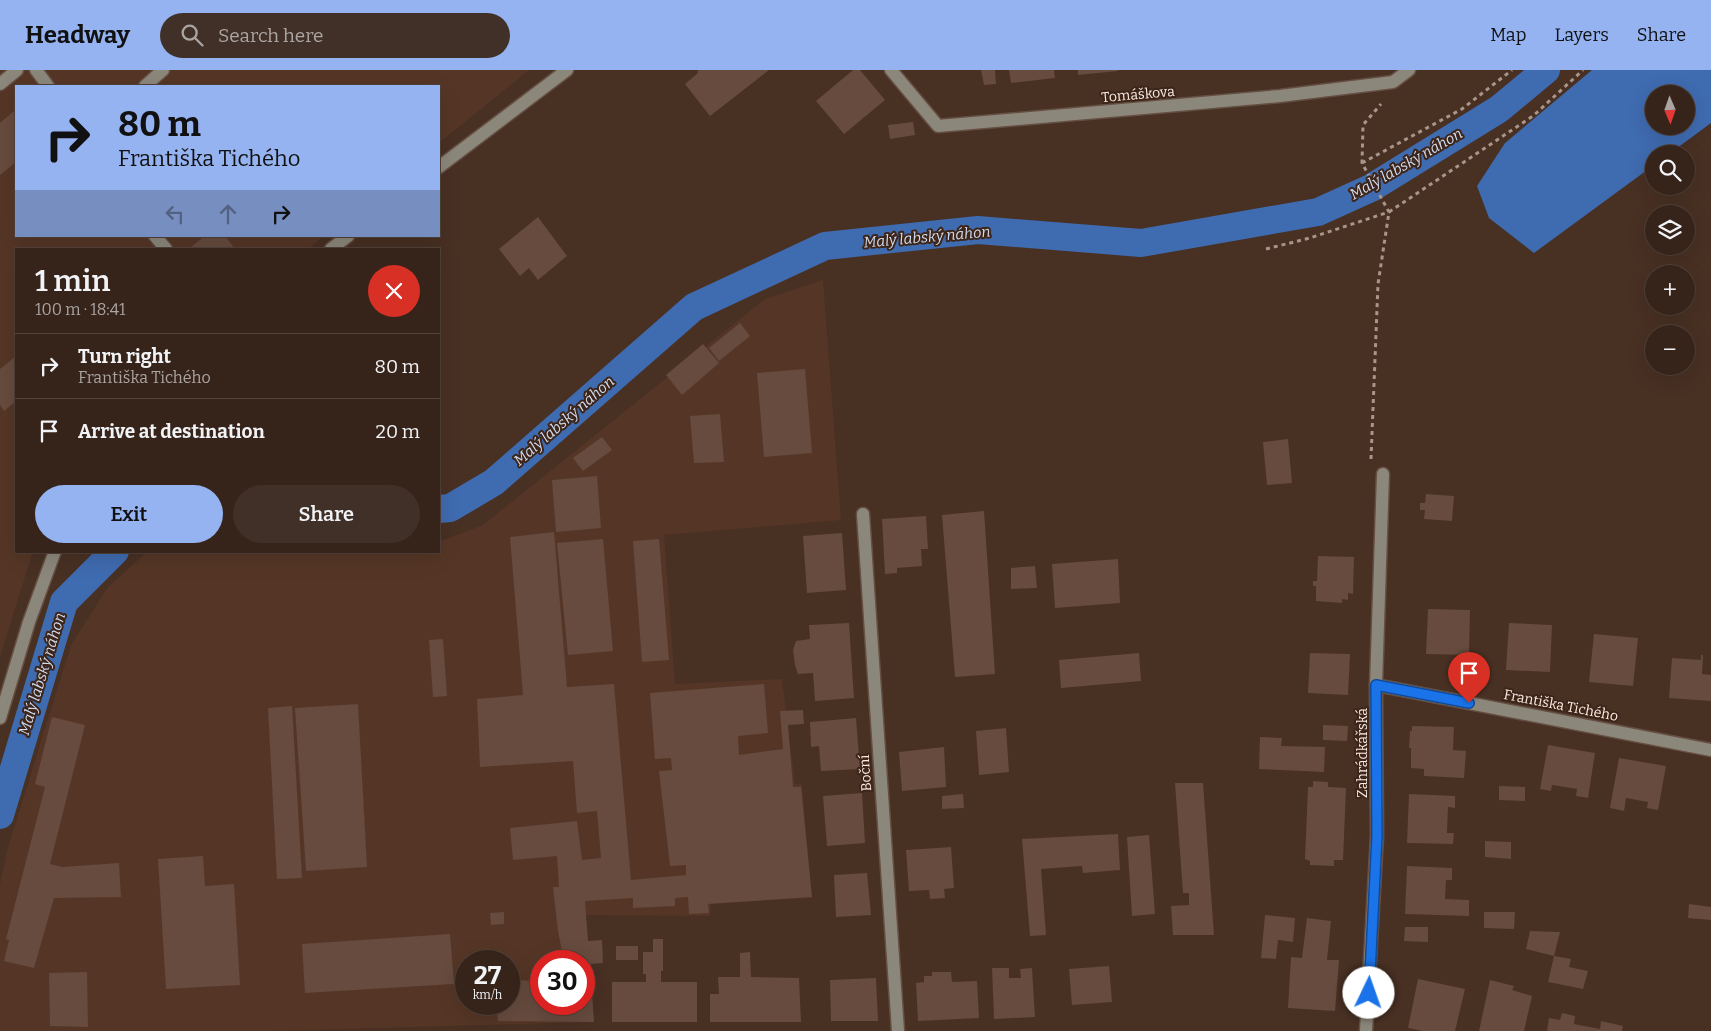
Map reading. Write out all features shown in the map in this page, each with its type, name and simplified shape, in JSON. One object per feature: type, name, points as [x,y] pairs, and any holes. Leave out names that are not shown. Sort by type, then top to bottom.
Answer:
[{"type":"street","points":[[0,84],[18,70]]},
{"type":"street","points":[[36,70],[47,85]]},
{"type":"street","points":[[146,85],[163,70]]},
{"type":"street","points":[[440,166],[567,70]]},
{"type":"street","name":"Tomáškova","points":[[891,70],[938,126],[1280,96],[1393,82],[1409,70]]},
{"type":"street","points":[[156,237],[165,248]]},
{"type":"street","points":[[332,248],[347,237]]},
{"type":"street","name":"Zahrádkářská","points":[[1366,1031],[1377,836],[1376,685],[1383,474]]},
{"type":"street","name":"Boční","points":[[862,514],[898,1031]]},
{"type":"street","points":[[0,718],[28,622],[54,553]]},
{"type":"street","name":"Františka Tichého","points":[[1376,685],[1711,750]]},
{"type":"path","points":[[1362,163],[1462,109],[1512,70]]},
{"type":"path","points":[[1266,249],[1310,238],[1388,212],[1533,116],[1583,70]]},
{"type":"path","points":[[1383,474],[1370,457],[1378,284],[1388,212],[1362,163],[1364,125],[1387,96],[1393,82]]},
{"type":"shaded area","points":[[0,70],[529,70],[440,142],[440,85],[15,85],[15,237],[323,237],[309,248],[15,248],[15,553],[32,553],[0,657]]},
{"type":"shaded area","points":[[823,280],[841,520],[664,535],[675,684],[782,679],[795,784],[802,784],[812,898],[711,903],[710,916],[586,915],[589,950],[530,950],[530,1015],[593,1015],[594,1022],[268,1031],[0,1031],[0,884],[7,851],[71,645],[108,587],[146,553],[440,553],[440,540],[483,525],[765,299]]},
{"type":"water","points":[[1592,70],[1711,70],[1711,123],[1695,135],[1695,85],[1645,85],[1645,135],[1695,135],[1681,145],[1645,145],[1645,172],[1534,253],[1489,218],[1477,186],[1505,143]]},
{"type":"building","points":[[699,70],[769,70],[710,116],[685,84]]},
{"type":"building","points":[[853,70],[860,70],[885,100],[844,134],[816,101]]},
{"type":"building","points":[[981,70],[995,70],[996,84],[984,85]]},
{"type":"building","points":[[1009,70],[1054,70],[1055,78],[1011,83]]},
{"type":"building","points":[[1078,70],[1118,70],[1118,71],[1078,75]]},
{"type":"building","points":[[15,112],[15,163],[0,175],[0,123]]},
{"type":"building","points":[[913,122],[915,135],[890,139],[888,125]]},
{"type":"building","points":[[538,217],[567,256],[538,280],[529,268],[520,276],[499,249]]},
{"type":"building","points":[[204,237],[226,237],[234,248],[192,248]]},
{"type":"building","points":[[740,323],[750,336],[719,361],[709,348]]},
{"type":"building","points":[[703,344],[719,363],[682,395],[666,375]]},
{"type":"building","points":[[15,357],[15,402],[4,411],[0,405],[0,369]]},
{"type":"building","points":[[805,369],[812,453],[764,457],[757,373]]},
{"type":"building","points":[[720,414],[724,462],[694,463],[690,416]]},
{"type":"building","points":[[602,437],[612,450],[583,471],[573,458]]},
{"type":"building","points":[[1288,439],[1292,483],[1267,485],[1263,442]]},
{"type":"building","points":[[597,476],[601,528],[556,532],[552,480]]},
{"type":"building","points":[[1426,494],[1454,496],[1452,521],[1424,519],[1425,510],[1420,510],[1420,503],[1425,503]]},
{"type":"building","points":[[984,511],[995,674],[955,677],[942,515]]},
{"type":"building","points":[[926,516],[928,549],[921,549],[922,566],[897,568],[897,573],[885,574],[882,519]]},
{"type":"building","points":[[554,532],[567,687],[614,684],[631,880],[686,875],[686,865],[670,866],[659,771],[672,770],[671,758],[655,759],[650,693],[764,684],[768,733],[738,736],[739,755],[783,749],[780,711],[803,710],[804,724],[788,725],[793,787],[801,787],[812,897],[708,904],[709,913],[689,914],[688,897],[675,898],[675,906],[633,908],[633,898],[585,901],[588,941],[602,940],[603,963],[595,964],[595,950],[562,950],[553,887],[559,887],[557,856],[513,860],[510,828],[577,821],[582,860],[601,858],[597,811],[577,813],[573,761],[480,767],[477,699],[523,695],[510,537]]},
{"type":"building","points":[[842,533],[846,590],[807,593],[803,536]]},
{"type":"building","points":[[603,539],[613,651],[568,655],[557,543]]},
{"type":"building","points":[[659,539],[669,660],[642,662],[633,541]]},
{"type":"building","points":[[1318,556],[1354,557],[1353,594],[1348,593],[1348,600],[1342,599],[1342,603],[1316,601],[1316,586],[1313,586],[1313,581],[1317,581]]},
{"type":"building","points":[[1118,559],[1120,603],[1055,608],[1052,564]]},
{"type":"building","points":[[1035,566],[1037,588],[1011,589],[1011,568]]},
{"type":"building","points":[[1428,609],[1470,610],[1469,655],[1426,654]]},
{"type":"building","points":[[849,623],[854,698],[815,701],[813,673],[798,674],[795,665],[793,650],[796,641],[810,639],[809,625]]},
{"type":"building","points":[[1509,623],[1552,625],[1550,672],[1506,670]]},
{"type":"building","points":[[1594,634],[1638,638],[1633,686],[1589,682]]},
{"type":"building","points":[[443,639],[447,696],[433,697],[429,640]]},
{"type":"building","points":[[1139,653],[1141,681],[1061,688],[1059,660]]},
{"type":"building","points":[[1310,653],[1350,654],[1348,695],[1308,693]]},
{"type":"building","points":[[1701,655],[1703,655],[1702,674],[1711,675],[1711,701],[1669,698],[1672,658],[1701,660]]},
{"type":"building","points":[[358,704],[367,867],[306,871],[295,708]]},
{"type":"building","points":[[292,706],[302,878],[277,879],[268,708]]},
{"type":"building","points":[[52,717],[85,725],[50,864],[62,867],[119,863],[121,897],[54,898],[34,968],[4,961],[9,940],[6,939],[45,787],[35,784]]},
{"type":"building","points":[[856,718],[860,769],[821,771],[819,746],[811,747],[810,722]]},
{"type":"building","points":[[1323,725],[1348,726],[1347,741],[1323,740]]},
{"type":"building","points":[[1412,726],[1454,727],[1453,750],[1466,751],[1464,778],[1424,776],[1424,769],[1411,768],[1411,748],[1409,748]]},
{"type":"building","points":[[1006,728],[1009,772],[979,775],[976,731]]},
{"type":"building","points":[[1260,737],[1282,738],[1281,746],[1325,747],[1324,772],[1259,769]]},
{"type":"building","points":[[1548,745],[1595,753],[1588,798],[1576,796],[1577,789],[1552,785],[1551,791],[1540,789]]},
{"type":"building","points":[[944,747],[946,787],[902,791],[899,752]]},
{"type":"building","points":[[1619,758],[1666,766],[1658,810],[1647,808],[1648,802],[1626,798],[1624,811],[1610,808]]},
{"type":"building","points":[[1313,781],[1328,782],[1328,787],[1346,788],[1343,860],[1334,860],[1334,866],[1310,865],[1310,861],[1305,859],[1308,787],[1313,787]]},
{"type":"building","points":[[1175,783],[1203,783],[1214,935],[1173,935],[1171,906],[1189,905],[1189,893],[1183,893]]},
{"type":"building","points":[[1499,786],[1525,787],[1525,801],[1499,800]]},
{"type":"building","points":[[862,793],[865,843],[827,846],[823,796]]},
{"type":"building","points":[[963,794],[964,808],[942,809],[942,796]]},
{"type":"building","points":[[1409,794],[1455,796],[1455,808],[1448,807],[1447,833],[1454,833],[1453,844],[1407,843]]},
{"type":"building","points":[[1118,834],[1120,870],[1083,873],[1082,866],[1041,869],[1046,935],[1030,936],[1022,839]]},
{"type":"building","points":[[1149,835],[1155,914],[1132,916],[1127,837]]},
{"type":"building","points":[[1485,841],[1511,842],[1511,859],[1485,857]]},
{"type":"building","points":[[951,847],[954,888],[944,889],[945,898],[930,899],[929,890],[909,891],[906,850]]},
{"type":"building","points":[[203,856],[205,886],[234,884],[240,985],[166,989],[158,859]]},
{"type":"building","points":[[1407,866],[1452,868],[1452,880],[1446,880],[1445,899],[1469,900],[1469,916],[1405,914]]},
{"type":"building","points":[[867,873],[871,915],[836,917],[834,875]]},
{"type":"building","points":[[1689,904],[1711,907],[1711,920],[1688,918]]},
{"type":"building","points":[[504,912],[504,924],[491,925],[490,913]]},
{"type":"building","points":[[1484,912],[1515,912],[1514,929],[1484,928]]},
{"type":"building","points":[[1265,915],[1295,918],[1293,942],[1278,940],[1276,959],[1261,958]]},
{"type":"building","points":[[1307,918],[1331,921],[1327,960],[1339,960],[1335,1011],[1288,1008],[1291,957],[1302,958]]},
{"type":"building","points":[[1405,927],[1428,927],[1428,942],[1404,941]]},
{"type":"building","points":[[1530,931],[1560,932],[1554,956],[1526,949]]},
{"type":"building","points":[[450,934],[454,984],[305,993],[302,944]]},
{"type":"building","points":[[653,939],[663,939],[661,982],[697,982],[697,1022],[612,1022],[612,982],[646,982],[646,974],[643,974],[643,952],[653,952]]},
{"type":"building","points":[[616,946],[638,946],[638,960],[616,960]]},
{"type":"building","points":[[750,952],[751,977],[799,978],[801,1022],[710,1022],[710,994],[719,994],[718,977],[740,977],[740,953]]},
{"type":"building","points":[[1554,956],[1571,959],[1569,967],[1588,971],[1583,989],[1548,982]]},
{"type":"building","points":[[1109,966],[1112,1002],[1072,1005],[1069,969]]},
{"type":"building","points":[[992,968],[1009,968],[1009,978],[1021,978],[1020,969],[1032,968],[1035,1017],[994,1019]]},
{"type":"building","points":[[87,972],[88,1027],[50,1026],[49,973]]},
{"type":"building","points":[[932,972],[951,972],[952,982],[977,981],[979,1018],[918,1021],[916,983],[924,982],[924,976],[932,976]]},
{"type":"building","points":[[876,978],[878,1021],[831,1021],[830,980]]},
{"type":"building","points":[[1418,979],[1465,989],[1455,1031],[1423,1031],[1408,1028]]},
{"type":"building","points":[[520,980],[530,981],[530,1015],[594,1015],[594,1022],[498,1021],[498,1015],[520,1015]]},
{"type":"building","points":[[1490,980],[1514,986],[1512,990],[1532,996],[1524,1031],[1479,1031]]},
{"type":"building","points":[[1562,1013],[1575,1016],[1574,1024],[1600,1029],[1601,1021],[1623,1026],[1622,1031],[1547,1031],[1549,1018],[1560,1020]]},
{"type":"waterway","name":"Malý labský náhon","points":[[440,509],[450,508],[494,482],[694,307],[825,246],[978,230],[1141,243],[1318,212],[1371,188],[1499,109],[1546,70]]},
{"type":"waterway","name":"Malý labský náhon","points":[[0,815],[64,602],[113,553]]},
{"type":"route","points":[[1369,993],[1377,836],[1376,685],[1469,703]]}]
